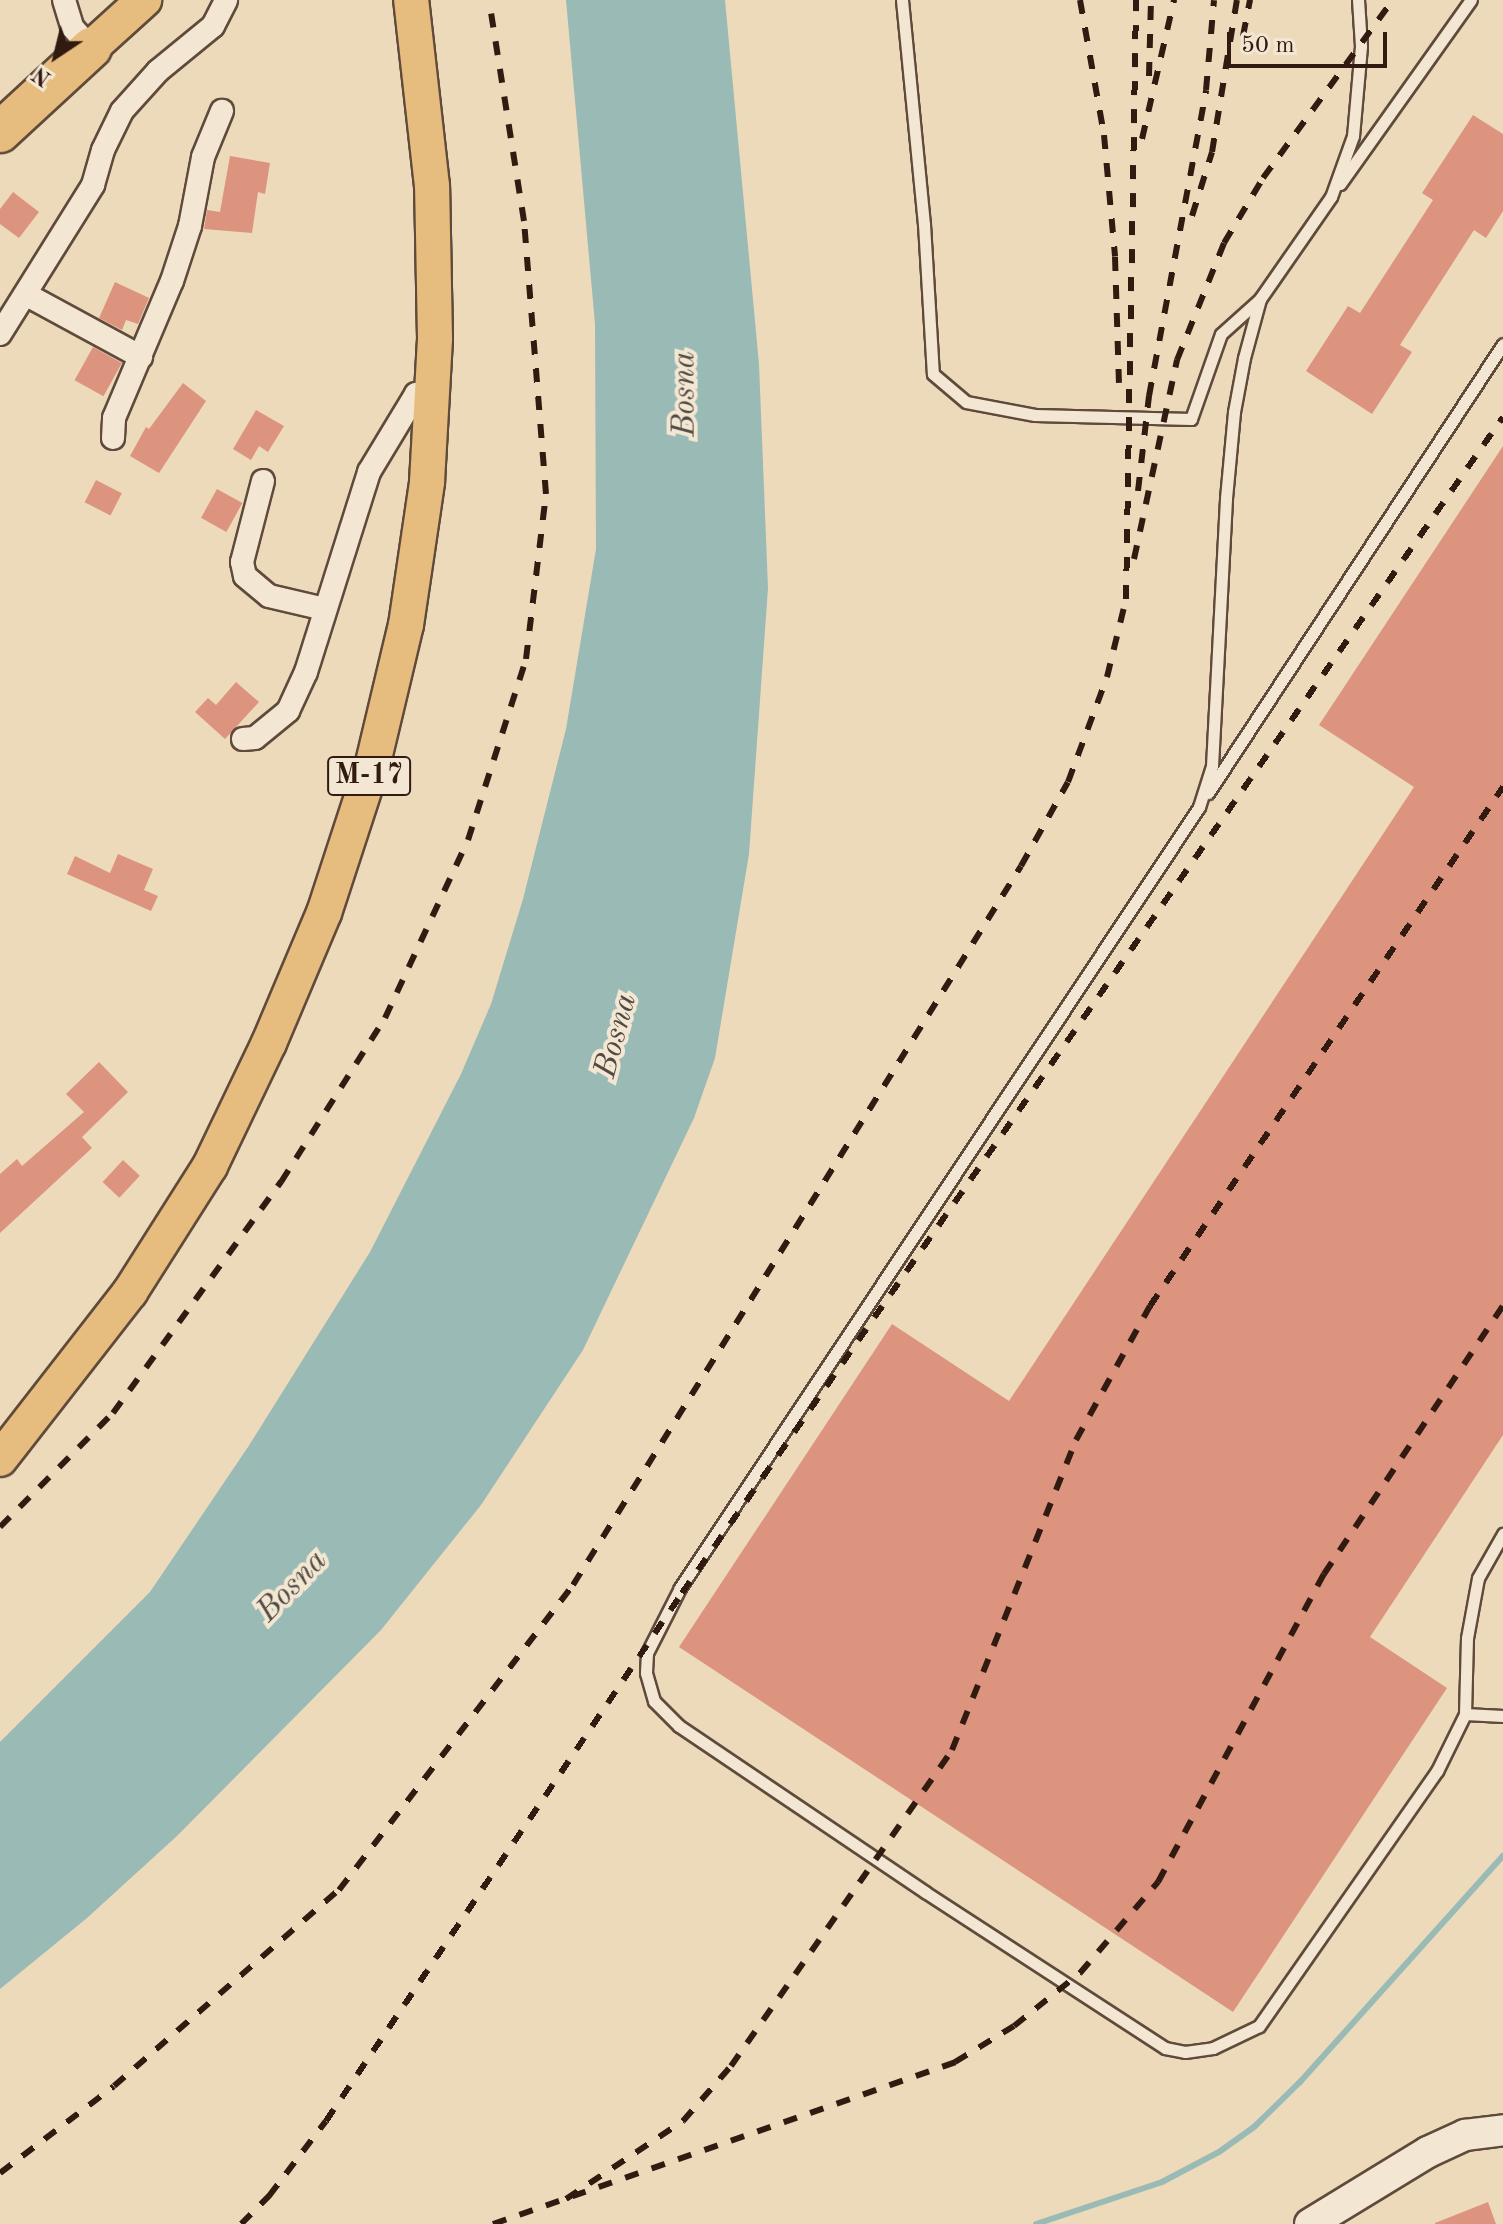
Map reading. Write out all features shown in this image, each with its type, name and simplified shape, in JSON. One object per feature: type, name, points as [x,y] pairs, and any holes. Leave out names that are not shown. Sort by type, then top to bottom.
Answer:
[{"type":"highway","points":[[0,132],[91,48]]},
{"type":"main road","points":[[91,48],[144,0]]},
{"type":"main road","name":"M-17","points":[[0,1459],[130,1292],[210,1166],[269,1043],[324,913],[373,763],[406,625],[427,482],[435,338],[432,186],[411,0]]},
{"type":"main road","points":[[1310,2224],[1428,2152],[1465,2135],[1503,2130]]},
{"type":"street","points":[[64,0],[72,27],[91,48]]},
{"type":"street","points":[[0,334],[93,185],[103,150],[122,111],[158,71],[213,26],[226,0]]},
{"type":"street","points":[[113,438],[114,418],[172,281],[190,226],[203,157],[222,111]]},
{"type":"street","points":[[27,295],[141,357]]},
{"type":"street","points":[[243,739],[255,738],[288,711],[306,672],[369,472],[416,394],[432,396]]},
{"type":"street","points":[[263,481],[242,562],[245,576],[269,596],[325,609]]},
{"type":"lane","points":[[902,0],[924,224],[933,374],[966,402],[1035,415],[1191,419],[1221,334],[1260,299],[1471,0]]},
{"type":"lane","points":[[1331,197],[1353,136],[1361,46],[1358,0]]},
{"type":"lane","points":[[1199,807],[1212,766],[1226,499],[1234,412],[1260,299]]},
{"type":"lane","points":[[1503,344],[680,1588],[647,1653],[646,1673],[654,1701],[679,1726],[925,1892],[1165,2048],[1185,2052],[1213,2048],[1259,2026],[1437,1771],[1465,1714],[1467,1638],[1478,1578],[1503,1534]]},
{"type":"lane","points":[[1465,1714],[1503,1716]]},
{"type":"water","name":"Bosna","points":[[566,0],[725,0],[759,364],[768,588],[749,854],[715,1058],[694,1118],[583,1350],[481,1505],[381,1630],[178,1835],[87,1918],[0,1989],[0,1742],[150,1592],[248,1447],[370,1252],[461,1074],[491,1004],[523,899],[566,729],[596,549],[595,324]]},
{"type":"building","points":[[1473,115],[1503,134],[1503,211],[1486,238],[1474,230],[1400,345],[1412,352],[1372,414],[1306,371],[1348,306],[1360,313],[1433,200],[1422,193]]},
{"type":"building","points":[[230,156],[270,163],[265,194],[258,192],[252,233],[204,229],[207,210],[220,212]]},
{"type":"building","points":[[13,192],[39,212],[19,238],[0,224],[0,209]]},
{"type":"building","points":[[115,282],[149,298],[138,324],[126,320],[122,330],[99,318]]},
{"type":"building","points":[[93,347],[122,363],[103,396],[75,380]]},
{"type":"building","points":[[183,383],[206,401],[159,473],[130,456],[146,427],[149,429]]},
{"type":"building","points":[[256,410],[284,426],[268,452],[259,446],[251,460],[233,449]]},
{"type":"building","points":[[1503,446],[1503,1435],[1370,1637],[1447,1688],[1233,2012],[679,1647],[892,1324],[1009,1401],[1414,787],[1319,725]]},
{"type":"building","points":[[96,480],[122,493],[110,515],[85,502]]},
{"type":"building","points":[[217,489],[242,503],[226,532],[201,518]]},
{"type":"building","points":[[236,682],[259,702],[225,739],[195,712],[208,698],[216,705]]},
{"type":"building","points":[[118,854],[153,869],[144,890],[158,896],[151,911],[67,874],[75,856],[110,873]]},
{"type":"building","points":[[99,1062],[128,1092],[82,1137],[92,1148],[0,1233],[0,1174],[17,1159],[22,1166],[84,1112],[66,1094]]},
{"type":"building","points":[[123,1160],[140,1176],[119,1198],[103,1182]]},
{"type":"building","points":[[1488,2202],[1496,2224],[1435,2224],[1435,2223]]},
{"type":"waterway","points":[[1036,2224],[1162,2182],[1219,2152],[1254,2127],[1300,2082],[1503,1856]]},
{"type":"railway","points":[[0,1527],[113,1413],[281,1182],[385,1018],[468,840],[526,659],[546,494],[524,221],[489,0]]},
{"type":"railway","points":[[1080,0],[1104,135],[1115,257],[1119,383]]},
{"type":"railway","points":[[0,2173],[114,2086],[339,1890],[573,1585],[1021,866],[1068,782],[1107,677],[1126,599],[1136,0]]},
{"type":"railway","points":[[1149,76],[1151,0]]},
{"type":"railway","points":[[1142,139],[1174,0]]},
{"type":"railway","points":[[1138,491],[1149,396],[1206,90],[1214,0]]},
{"type":"railway","points":[[1192,216],[1212,152],[1237,0]]},
{"type":"railway","points":[[1243,36],[1250,0]]},
{"type":"railway","points":[[1134,559],[1177,360],[1224,243],[1263,178],[1393,0]]},
{"type":"railway","points":[[241,2224],[269,2196],[326,2121],[682,1593],[1503,417]]},
{"type":"railway","points":[[566,2199],[683,2121],[731,2066],[952,1750],[1076,1440],[1150,1306],[1503,787]]},
{"type":"railway","points":[[493,2224],[955,2062],[1014,2026],[1080,1973],[1158,1882],[1324,1574],[1503,1306]]}]
